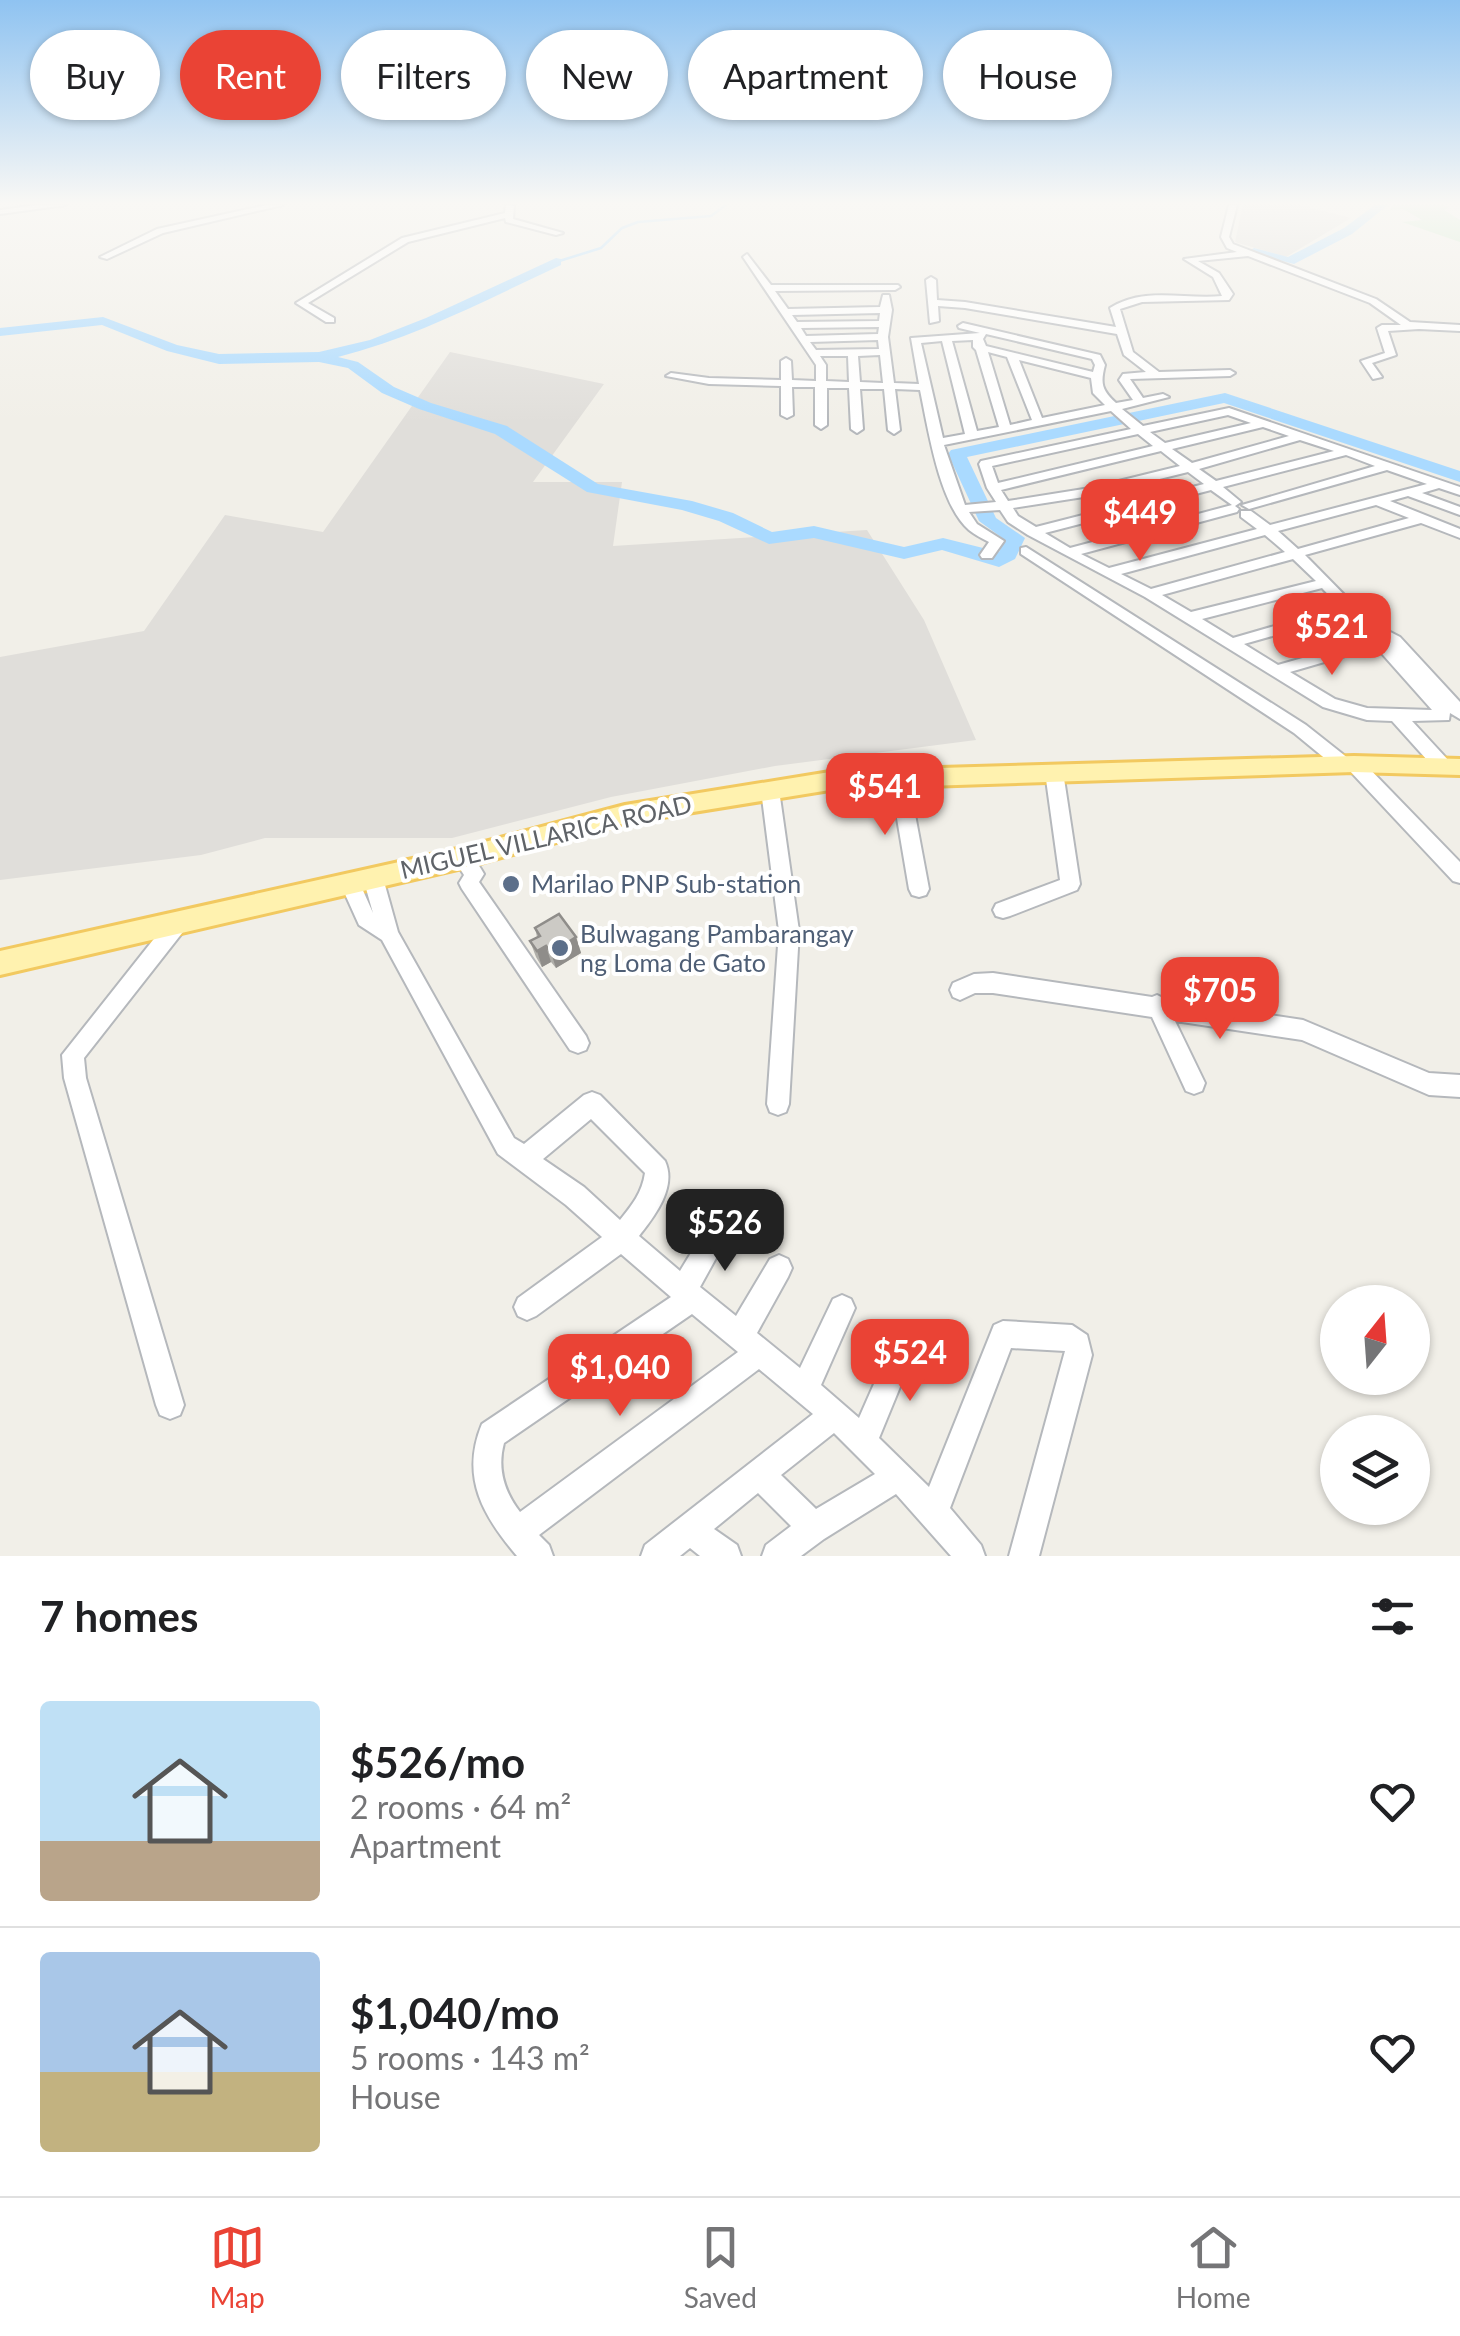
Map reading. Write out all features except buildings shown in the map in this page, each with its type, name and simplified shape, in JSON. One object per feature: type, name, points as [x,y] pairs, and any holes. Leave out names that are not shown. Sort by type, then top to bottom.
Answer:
[{"type":"main road","name":"MIGUEL VILLARICA ROAD","points":[[0,963],[462,858],[625,814],[836,780],[1350,764],[1451,766]]},
{"type":"street","points":[[330,320],[300,304],[343,278]]},
{"type":"street","points":[[761,278],[820,365],[821,426]]},
{"type":"street","points":[[1158,376],[1128,353],[1115,308],[1172,295],[1192,300],[1226,298],[1228,294],[1218,278]]},
{"type":"street","points":[[1313,278],[1372,301],[1418,328]]},
{"type":"street","points":[[930,280],[934,321]]},
{"type":"street","points":[[768,288],[891,298]]},
{"type":"street","points":[[776,300],[891,298]]},
{"type":"street","points":[[784,312],[891,298]]},
{"type":"street","points":[[891,298],[882,337],[894,430]]},
{"type":"street","points":[[932,303],[1120,331]]},
{"type":"street","points":[[793,325],[882,324]]},
{"type":"street","points":[[963,326],[1012,356],[1097,376]]},
{"type":"street","points":[[1377,377],[1366,361],[1391,355],[1382,328],[1460,328]]},
{"type":"street","points":[[802,338],[882,337]]},
{"type":"street","points":[[946,339],[972,436]]},
{"type":"street","points":[[982,339],[1006,429]]},
{"type":"street","points":[[987,555],[997,541],[970,525],[975,509],[937,443],[914,340],[982,339],[1096,357],[1100,365],[1099,394],[1140,430],[1298,552],[1322,584],[1441,709],[1443,716],[1345,710],[1228,644],[1150,594],[1033,532],[1004,508],[992,488],[985,464],[1140,430],[1230,411],[1460,491]]},
{"type":"street","points":[[853,352],[858,429]]},
{"type":"street","points":[[812,353],[884,352]]},
{"type":"street","points":[[1012,356],[1038,422]]},
{"type":"street","points":[[786,361],[787,415]]},
{"type":"street","points":[[1140,401],[1124,378],[1230,374]]},
{"type":"street","points":[[671,376],[925,386]]},
{"type":"street","points":[[937,443],[1163,396]]},
{"type":"street","points":[[992,488],[1264,423]]},
{"type":"street","points":[[975,509],[1004,508],[1190,468],[1301,436]]},
{"type":"street","points":[[1033,532],[1345,452]]},
{"type":"street","points":[[1068,553],[1389,466]]},
{"type":"street","points":[[1107,573],[1440,484]]},
{"type":"street","points":[[1410,492],[1460,511]]},
{"type":"street","points":[[1378,501],[1460,534]]},
{"type":"street","points":[[1150,594],[1420,519]]},
{"type":"street","points":[[1026,551],[1350,764],[1460,875]]},
{"type":"street","points":[[1188,618],[1322,584]]},
{"type":"street","points":[[1228,644],[1347,610]]},
{"type":"street","points":[[1362,625],[1395,641],[1460,713]]},
{"type":"street","points":[[1276,671],[1376,642]]},
{"type":"street","points":[[1397,716],[1451,766]]},
{"type":"street","points":[[1003,910],[1070,884],[1054,772]]},
{"type":"street","points":[[899,777],[919,890]]},
{"type":"street","points":[[770,790],[789,931],[778,1104]]},
{"type":"street","points":[[462,858],[474,874],[469,883],[578,1043]]},
{"type":"street","points":[[362,880],[366,919],[390,934],[506,1146],[526,1157],[835,1414],[934,1512],[970,1556]]},
{"type":"street","points":[[170,1404],[75,1078],[73,1056],[180,922]]},
{"type":"street","points":[[960,990],[992,983],[1303,1030],[1429,1084],[1460,1086]]},
{"type":"street","points":[[1156,1005],[1194,1083]]},
{"type":"street","points":[[526,1157],[588,1102],[596,1104],[656,1170],[655,1189],[623,1238],[527,1307]]},
{"type":"street","points":[[538,1556],[499,1509],[483,1468],[492,1434],[688,1294],[720,1229]]},
{"type":"street","points":[[516,1533],[750,1344],[779,1268]]},
{"type":"street","points":[[805,1389],[842,1308]]},
{"type":"street","points":[[934,1512],[1003,1334],[1072,1338],[1078,1344],[1078,1355],[1024,1556]]},
{"type":"street","points":[[862,1442],[905,1343]]},
{"type":"street","points":[[656,1556],[835,1414]]},
{"type":"street","points":[[759,1473],[813,1528]]},
{"type":"street","points":[[777,1556],[813,1528],[898,1477]]},
{"type":"street","points":[[689,1530],[726,1556]]},
{"type":"shaded area","points":[[450,352],[604,384],[533,482],[622,482],[613,546],[867,530],[924,620],[976,740],[775,766],[611,797],[452,838],[265,838],[201,855],[0,880],[0,657],[144,631],[225,515],[323,532]]},
{"type":"waterway","points":[[319,357],[375,343],[523,278]]},
{"type":"waterway","points":[[0,332],[103,321],[172,348],[219,359],[319,357]]},
{"type":"waterway","points":[[319,357],[353,365],[388,390],[425,406],[501,430],[593,488],[685,505],[726,517],[769,538],[814,532],[904,553],[943,544],[999,561],[1008,555],[1015,538],[988,521],[957,454],[1122,420]]},
{"type":"waterway","points":[[1131,418],[1225,398],[1460,477]]},
{"type":"place","name":"Marilao PNP Sub-station","points":[[511,884]]},
{"type":"place","name":"Bulwagang Pambarangay ng Loma de Gato","points":[[560,948]]}]
